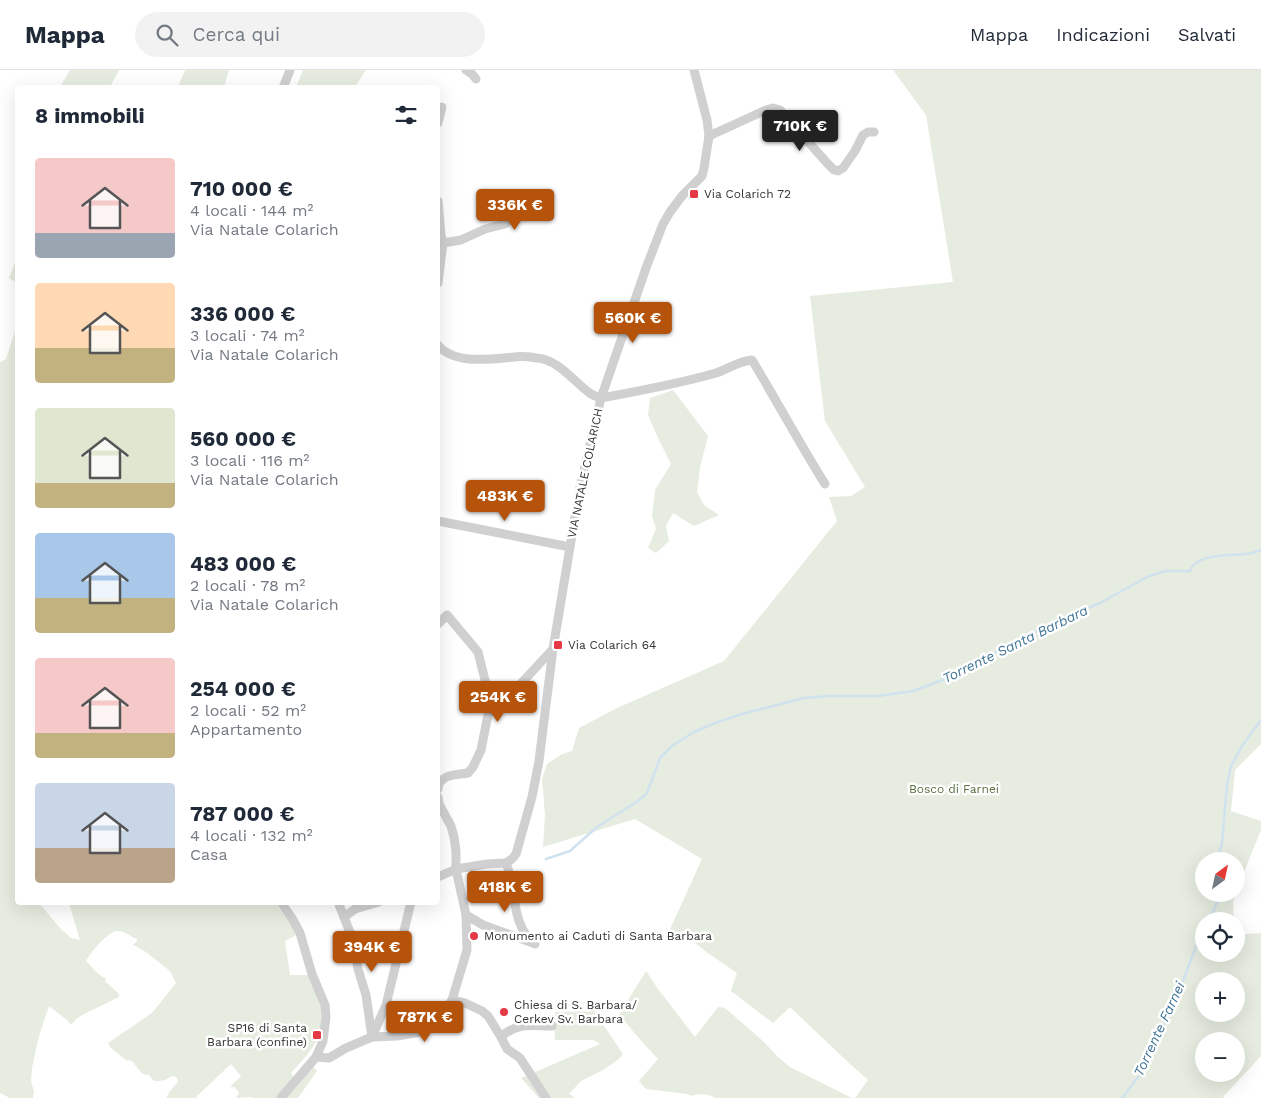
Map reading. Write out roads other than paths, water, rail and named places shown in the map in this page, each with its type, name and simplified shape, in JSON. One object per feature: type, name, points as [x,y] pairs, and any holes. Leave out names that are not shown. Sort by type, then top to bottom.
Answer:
[{"type":"street","points":[[284,85],[290,70]]},
{"type":"street","points":[[466,70],[476,79]]},
{"type":"street","name":"VIA NATALE COLARICH","points":[[506,863],[516,854],[532,797],[539,761],[555,634],[580,487],[601,398],[663,224],[682,196],[702,176],[707,155],[708,120],[694,70]]},
{"type":"street","points":[[440,115],[442,107]]},
{"type":"street","points":[[709,136],[774,108],[780,110],[827,163],[834,170],[838,171],[847,162],[863,135],[868,132],[874,132]]},
{"type":"street","points":[[443,243],[462,240],[485,229],[505,224],[510,219],[513,212],[512,205],[482,197]]},
{"type":"street","points":[[440,224],[443,243],[440,267]]},
{"type":"street","name":"VIA NATALE COLARICH","points":[[440,348],[456,357],[540,358],[560,368],[592,395],[601,398],[677,383],[716,373],[746,360],[752,360],[825,484]]},
{"type":"street","name":"VIA NATALE COLARICH","points":[[440,521],[570,547]]},
{"type":"street","points":[[440,622],[448,615],[478,652],[492,708]]},
{"type":"street","points":[[440,780],[468,773],[481,750],[488,714],[492,708],[515,690],[553,649]]},
{"type":"street","points":[[316,1057],[329,1058],[346,1048],[372,1037],[397,1036],[421,1032],[440,1019],[452,1000],[467,950],[466,915],[456,869],[454,837],[451,826],[440,806]]},
{"type":"street","points":[[440,876],[456,869],[506,863],[512,882],[518,918],[528,937],[535,944],[498,932],[466,915]]},
{"type":"street","points":[[281,1098],[316,1057],[323,1041],[326,1027],[325,1005],[312,974],[300,933],[283,905]]},
{"type":"street","points":[[339,905],[353,940],[358,969],[366,995],[372,1037]]},
{"type":"street","points":[[344,917],[355,910],[370,905]]},
{"type":"street","points":[[372,1037],[386,1004],[410,905]]},
{"type":"street","points":[[300,933],[302,924]]},
{"type":"street","points":[[452,1000],[465,1003],[488,1016],[506,1048],[520,1058],[546,1098]]},
{"type":"street","points":[[501,1037],[508,1030],[517,1026],[552,1026]]},
{"type":"waterway","name":"Torrente Santa Barbara","points":[[546,859],[570,851],[597,827],[638,801],[647,793],[660,758],[672,746],[694,732],[742,714],[804,698],[878,696],[913,691],[981,663],[989,656],[1047,626],[1100,603],[1149,576],[1165,571],[1190,571],[1193,565],[1199,561],[1214,556],[1249,554],[1261,550]]},
{"type":"waterway","name":"Torrente Farnei","points":[[1220,852],[1231,766],[1242,746],[1261,720]]},
{"type":"waterway","name":"Torrente Farnei","points":[[1213,912],[1217,902]]},
{"type":"waterway","name":"Torrente Farnei","points":[[1122,1098],[1143,1071],[1175,1002],[1195,949]]},
{"type":"place","name":"Via Colarich 72","points":[[694,194]]},
{"type":"place","name":"Via Colarich 64","points":[[558,645]]},
{"type":"place","name":"Monumento ai Caduti di Santa Barbara","points":[[474,936]]},
{"type":"place","name":"Chiesa di S. Barbara/ Cerkev Sv. Barbara","points":[[504,1012]]},
{"type":"place","name":"SP16 di Santa Barbara (confine)","points":[[317,1035]]},
{"type":"park label","name":"Bosco di Farnei","points":[[954,789]]}]
